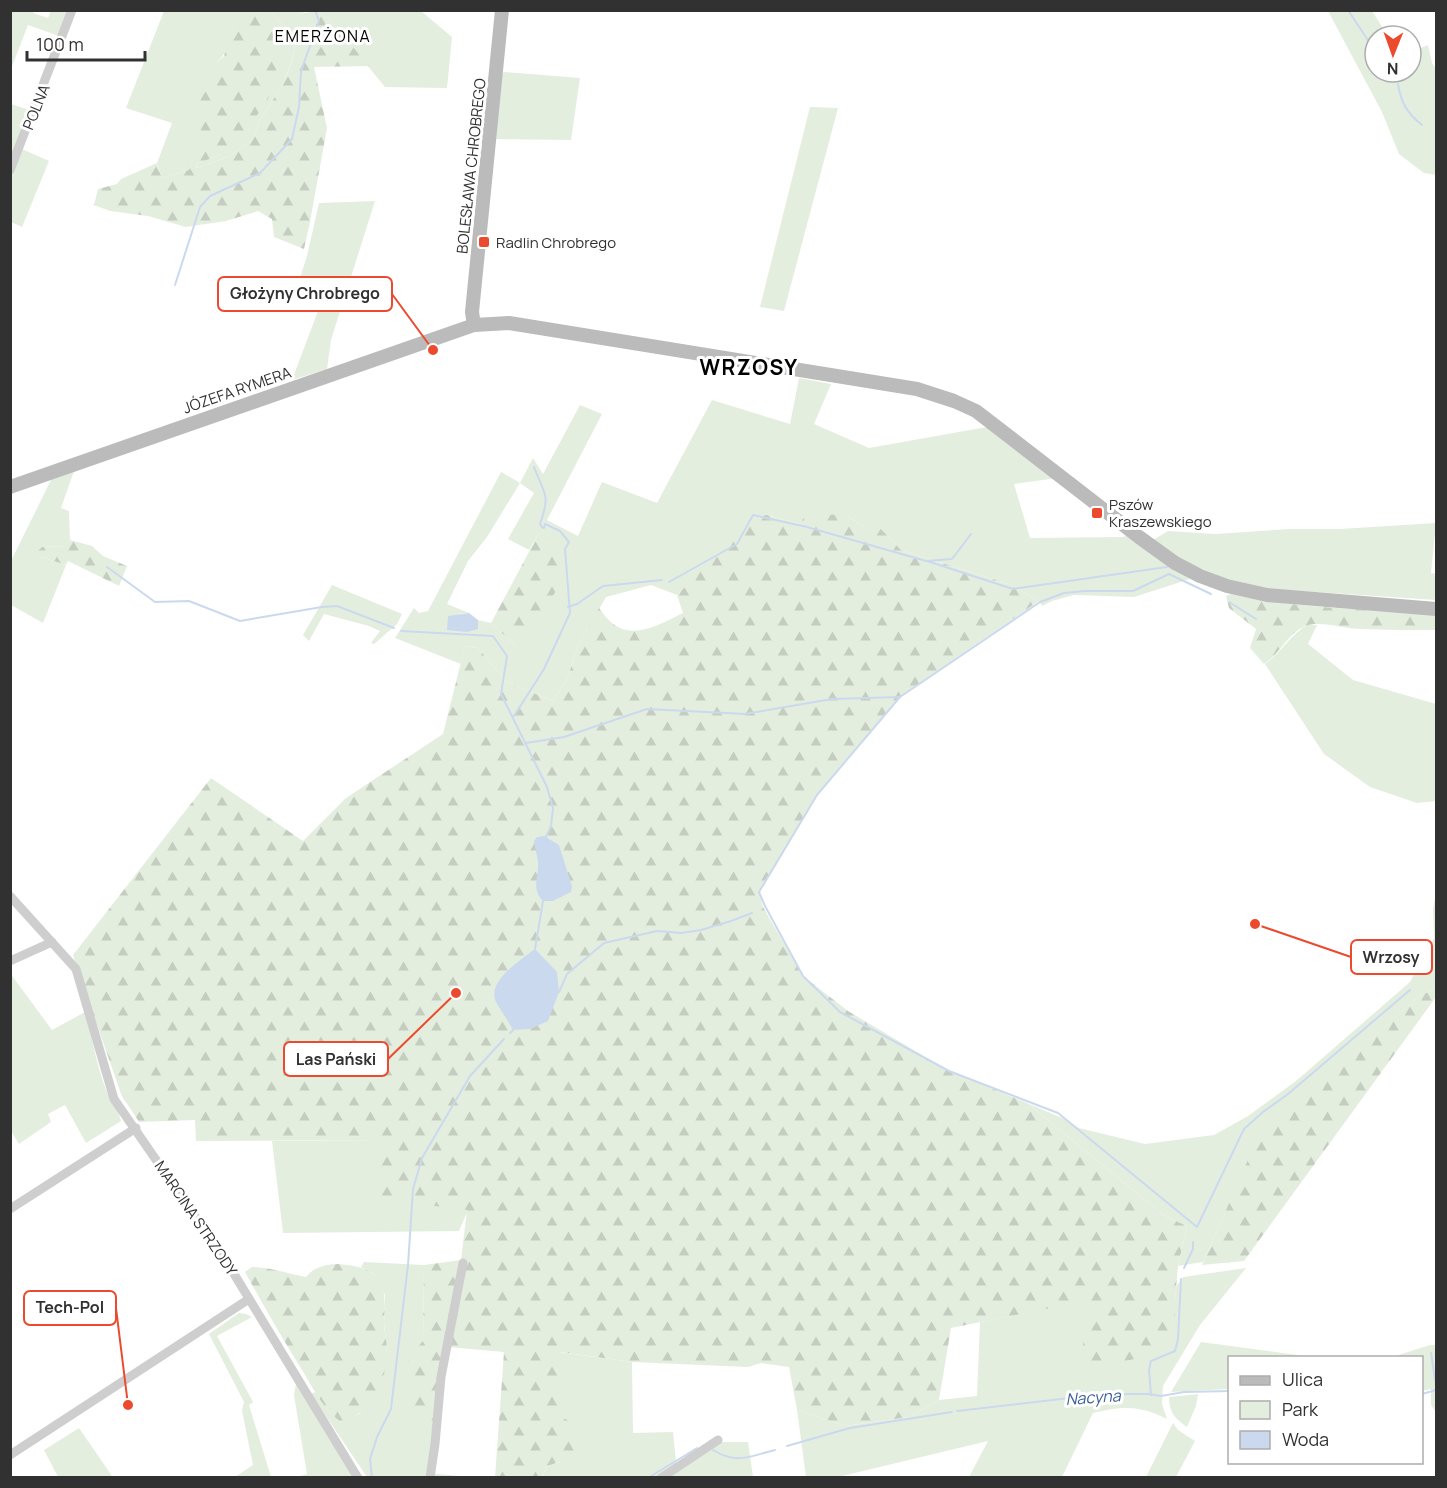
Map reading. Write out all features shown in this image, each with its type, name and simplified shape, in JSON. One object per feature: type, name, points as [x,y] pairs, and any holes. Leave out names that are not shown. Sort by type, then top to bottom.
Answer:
[{"type":"street","name":"POLNA","points":[[10,170],[72,10]]},
{"type":"street","name":"BOLESŁAWA CHROBREGO","points":[[481,324],[472,312],[502,10]]},
{"type":"street","name":"JÓZEFA RYMERA","points":[[10,487],[481,324]]},
{"type":"street","points":[[481,324],[525,324],[917,388],[976,411],[1139,537],[1200,576],[1227,586],[1267,595],[1437,609]]},
{"type":"street","name":"MARCINA STRZODY","points":[[10,896],[76,969],[114,1098],[249,1299],[358,1478]]},
{"type":"street","points":[[10,961],[55,945]]},
{"type":"street","points":[[10,1209],[136,1128]]},
{"type":"street","points":[[430,1478],[441,1377],[463,1263]]},
{"type":"street","points":[[10,1455],[249,1299]]},
{"type":"street","points":[[661,1478],[718,1440]]},
{"type":"green space","points":[[11,11],[33,11],[33,13],[48,18],[51,11],[69,11],[59,36],[28,25],[11,69]]},
{"type":"green space","points":[[164,11],[267,11],[250,15],[234,25],[225,53],[217,62],[203,131],[189,170],[162,178],[157,163],[172,123],[126,108]]},
{"type":"green space","points":[[270,11],[310,11],[297,14],[297,37],[283,84],[259,122],[253,139],[230,156],[197,168],[196,164],[220,155],[282,24]]},
{"type":"green space","points":[[270,11],[282,24],[284,42],[268,99],[238,143],[220,155],[196,164],[197,168],[230,156],[253,139],[259,122],[283,84],[291,64],[297,37],[297,14],[317,11],[330,20],[369,66],[314,67],[327,128],[304,249],[274,237],[272,219],[258,211],[226,221],[186,227],[148,216],[110,211],[94,205],[98,189],[117,184],[121,179],[157,163],[162,178],[189,170],[202,131],[192,125],[203,90],[217,62],[224,56],[236,20],[248,14]]},
{"type":"green space","points":[[317,11],[421,11],[452,37],[447,88],[385,87],[330,20]]},
{"type":"green space","points":[[1328,11],[1372,11],[1380,24],[1363,24],[1363,76]]},
{"type":"green space","points":[[1428,45],[1432,63],[1436,69],[1436,175],[1424,173],[1399,154],[1382,112],[1367,84],[1423,84],[1423,47]]},
{"type":"green space","points":[[504,72],[580,78],[571,140],[496,139],[501,75]]},
{"type":"green space","points":[[11,104],[32,111],[11,161]]},
{"type":"green space","points":[[810,107],[838,108],[784,311],[760,307]]},
{"type":"green space","points":[[22,149],[49,161],[22,227],[11,222],[11,174]]},
{"type":"green space","points":[[375,201],[331,340],[327,369],[292,380],[324,295],[294,297],[307,256],[319,203]]},
{"type":"green space","points":[[799,378],[831,384],[814,424],[869,448],[987,427],[1057,478],[1014,484],[1030,538],[1123,537],[1127,535],[1190,579],[1134,597],[1074,595],[1042,606],[1039,601],[1009,584],[901,550],[879,527],[863,527],[846,515],[800,524],[767,515],[709,564],[677,595],[651,585],[606,597],[578,646],[567,679],[553,701],[507,682],[478,648],[465,646],[461,664],[395,638],[414,608],[419,613],[428,611],[501,472],[520,483],[533,458],[543,474],[580,405],[602,414],[547,520],[578,536],[602,482],[657,503],[712,400],[790,424]],"holes":[[[520,483],[534,493],[508,539],[529,550],[539,533],[517,647],[491,623],[478,620],[478,629],[458,614],[469,613],[447,604],[468,561],[487,537]]]},
{"type":"green space","points":[[74,471],[61,508],[69,511],[70,540],[66,546],[42,547],[41,557],[66,565],[43,623],[11,605],[10,563],[52,478]]},
{"type":"green space","points":[[806,514],[846,515],[863,527],[879,527],[901,550],[1009,584],[1039,601],[899,697],[817,795],[759,891],[763,907],[803,976],[848,1011],[949,1071],[1027,1103],[1165,1216],[1187,1226],[1178,1266],[1175,1343],[1150,1354],[1120,1362],[1082,1361],[1086,1301],[951,1328],[939,1400],[909,1417],[845,1426],[797,1410],[789,1367],[761,1363],[748,1367],[632,1362],[560,1352],[561,1417],[569,1421],[582,1455],[547,1466],[542,1477],[495,1477],[504,1352],[448,1347],[437,1425],[410,1412],[408,1358],[423,1341],[424,1265],[461,1260],[467,1210],[379,1199],[376,1140],[196,1141],[195,1120],[139,1122],[121,1094],[73,955],[211,778],[303,841],[346,798],[443,734],[465,646],[478,648],[507,682],[553,701],[567,679],[578,646],[599,608],[612,623],[629,630],[648,628],[666,621],[683,613],[677,595],[756,516],[767,515],[800,524]]},
{"type":"green space","points":[[1436,523],[1431,573],[1436,574],[1436,600],[1269,589],[1224,578],[1185,562],[1153,540],[1168,531],[1215,534]]},
{"type":"green space","points":[[539,533],[557,546],[563,581],[517,647],[491,623]]},
{"type":"green space","points":[[70,540],[92,546],[103,556],[127,566],[119,586],[68,561],[66,565],[41,557],[37,552],[42,547],[65,546]]},
{"type":"green space","points":[[332,585],[402,614],[397,624],[374,644],[371,643],[380,631],[324,614],[309,641],[303,635]]},
{"type":"green space","points":[[1231,594],[1307,606],[1436,614],[1436,630],[1354,629],[1311,624],[1294,633],[1264,664],[1250,648],[1256,629],[1229,608],[1226,596]]},
{"type":"green space","points":[[1307,625],[1317,625],[1308,644],[1353,680],[1436,704],[1436,801],[1417,803],[1370,787],[1324,754],[1265,664]]},
{"type":"green space","points":[[1436,893],[1436,990],[1422,994],[1259,1137],[1203,1262],[1178,1266],[1187,1226],[1165,1216],[1027,1103],[1079,1128],[1145,1144],[1214,1135],[1248,1116],[1296,1081],[1410,982],[1434,938],[1433,909]]},
{"type":"green space","points":[[10,973],[52,1030],[85,1012],[102,1078],[121,1121],[86,1143],[65,1105],[48,1114],[51,1122],[19,1144],[11,1131]]},
{"type":"green space","points":[[1436,990],[1436,997],[1244,1261],[1202,1265],[1258,1137],[1422,994]]},
{"type":"green space","points":[[376,1140],[468,1210],[459,1231],[283,1233],[272,1141]]},
{"type":"green space","points":[[364,1262],[424,1265],[423,1341],[434,1424],[428,1473],[470,1477],[367,1477],[311,1394],[315,1392],[327,1409],[341,1422],[359,1414],[368,1403],[387,1353],[384,1322],[385,1295],[374,1274],[361,1267]]},
{"type":"green space","points":[[336,1264],[364,1269],[377,1277],[380,1282],[384,1294],[387,1349],[385,1370],[375,1395],[358,1414],[341,1422],[329,1411],[314,1391],[245,1272],[252,1267],[306,1277],[320,1267]]},
{"type":"green space","points":[[1246,1268],[1200,1325],[1163,1386],[1162,1404],[1167,1419],[1148,1411],[1131,1408],[1093,1413],[1062,1477],[969,1477],[988,1441],[838,1477],[806,1477],[797,1410],[845,1426],[909,1417],[939,1400],[977,1396],[980,1322],[1087,1300],[1175,1301],[1176,1287],[1183,1277]]},
{"type":"green space","points":[[239,1313],[252,1317],[217,1336],[253,1402],[249,1405],[271,1477],[235,1477],[253,1465],[242,1411],[244,1402],[209,1334]]},
{"type":"green space","points":[[1201,1342],[1305,1356],[1228,1356],[1228,1389],[1171,1392]]},
{"type":"green space","points":[[1436,1345],[1436,1412],[1431,1405],[1431,1389],[1423,1391],[1423,1356],[1395,1356]]},
{"type":"green space","points":[[559,1352],[632,1362],[633,1433],[673,1432],[677,1472],[720,1442],[748,1442],[753,1477],[542,1478],[547,1466],[561,1462]]},
{"type":"green space","points":[[297,1378],[354,1477],[296,1477],[307,1474],[294,1395]]},
{"type":"green space","points":[[1198,1394],[1196,1406],[1187,1427],[1174,1415],[1169,1397]]},
{"type":"green space","points":[[1173,1423],[1178,1430],[1195,1441],[1176,1477],[1146,1477]]},
{"type":"green space","points":[[79,1428],[112,1477],[58,1477],[44,1450]]},
{"type":"water","points":[[469,613],[478,620],[478,629],[467,632],[447,630],[448,616]]},
{"type":"water","points":[[544,836],[559,845],[572,886],[571,892],[553,901],[543,901],[536,887],[538,862],[534,841],[537,837]]},
{"type":"water","points":[[535,949],[557,972],[559,992],[548,1021],[530,1029],[513,1030],[496,1002],[494,994],[496,986],[506,972]]},
{"type":"waterway","points":[[175,285],[200,207],[210,196],[260,173],[292,139],[299,107],[301,71],[319,21],[315,10]]},
{"type":"waterway","points":[[1348,10],[1363,33]]},
{"type":"waterway","points":[[1398,84],[1406,107],[1422,125]]},
{"type":"waterway","points":[[514,716],[544,669],[570,613],[565,549],[569,542],[560,531],[545,524],[544,528],[540,524],[546,500],[534,467]]},
{"type":"waterway","points":[[669,582],[737,544],[753,515],[807,527],[926,561],[952,559],[971,534]]},
{"type":"waterway","points":[[927,561],[1013,589],[1167,567]]},
{"type":"waterway","points":[[107,567],[155,602],[189,601],[240,621],[337,606],[394,628]]},
{"type":"waterway","points":[[1211,594],[1169,574],[1133,591],[1064,593],[1040,602],[900,697],[817,795],[759,892],[765,906],[803,976],[840,1012],[949,1071],[1058,1113],[1197,1227],[1244,1129],[1410,990]]},
{"type":"waterway","points":[[568,607],[577,604],[603,586],[662,580]]},
{"type":"waterway","points":[[1229,602],[1256,619]]},
{"type":"waterway","points":[[401,631],[493,636],[507,656],[501,694],[547,787],[553,808],[551,826],[546,837]]},
{"type":"waterway","points":[[526,743],[564,737],[647,709],[745,714],[832,699],[900,697]]},
{"type":"waterway","points":[[535,949],[543,901]]},
{"type":"waterway","points":[[559,992],[567,974],[604,943],[657,931],[681,933],[701,930],[752,913]]},
{"type":"waterway","points":[[510,1033],[513,1030]]},
{"type":"waterway","points":[[372,1478],[370,1459],[377,1437],[391,1409],[408,1265],[413,1189],[422,1158],[470,1076],[504,1039]]},
{"type":"waterway","points":[[1184,1268],[1193,1249],[1193,1242]]},
{"type":"waterway","points":[[1151,1395],[1149,1370],[1151,1361],[1175,1351],[1178,1339],[1181,1279]]},
{"type":"waterway","points":[[1431,1353],[1436,1386]]},
{"type":"waterway","name":"Nacyna","points":[[1423,1394],[1436,1390]]},
{"type":"waterway","name":"Nacyna","points":[[957,1411],[1104,1394],[1161,1396],[1184,1392],[1228,1391]]},
{"type":"waterway","name":"Nacyna","points":[[787,1446],[850,1428],[952,1412]]},
{"type":"waterway","name":"Nacyna","points":[[648,1478],[697,1448]]},
{"type":"waterway","name":"Nacyna","points":[[713,1450],[722,1455],[737,1458],[751,1457],[775,1450]]},
{"type":"place","name":"Radlin Chrobrego","points":[[484,242]]},
{"type":"place","name":"Głożyny Chrobrego","points":[[433,350]]},
{"type":"place","name":"Pszów Kraszewskiego","points":[[1097,513]]},
{"type":"place","name":"Wrzosy","points":[[1255,924]]},
{"type":"place","name":"Las Pański","points":[[456,993]]},
{"type":"place","name":"Tech-Pol","points":[[128,1405]]},
{"type":"district","name":"EMERŻONA","points":[[323,36]]},
{"type":"district","name":"WRZOSY","points":[[749,367]]}]
